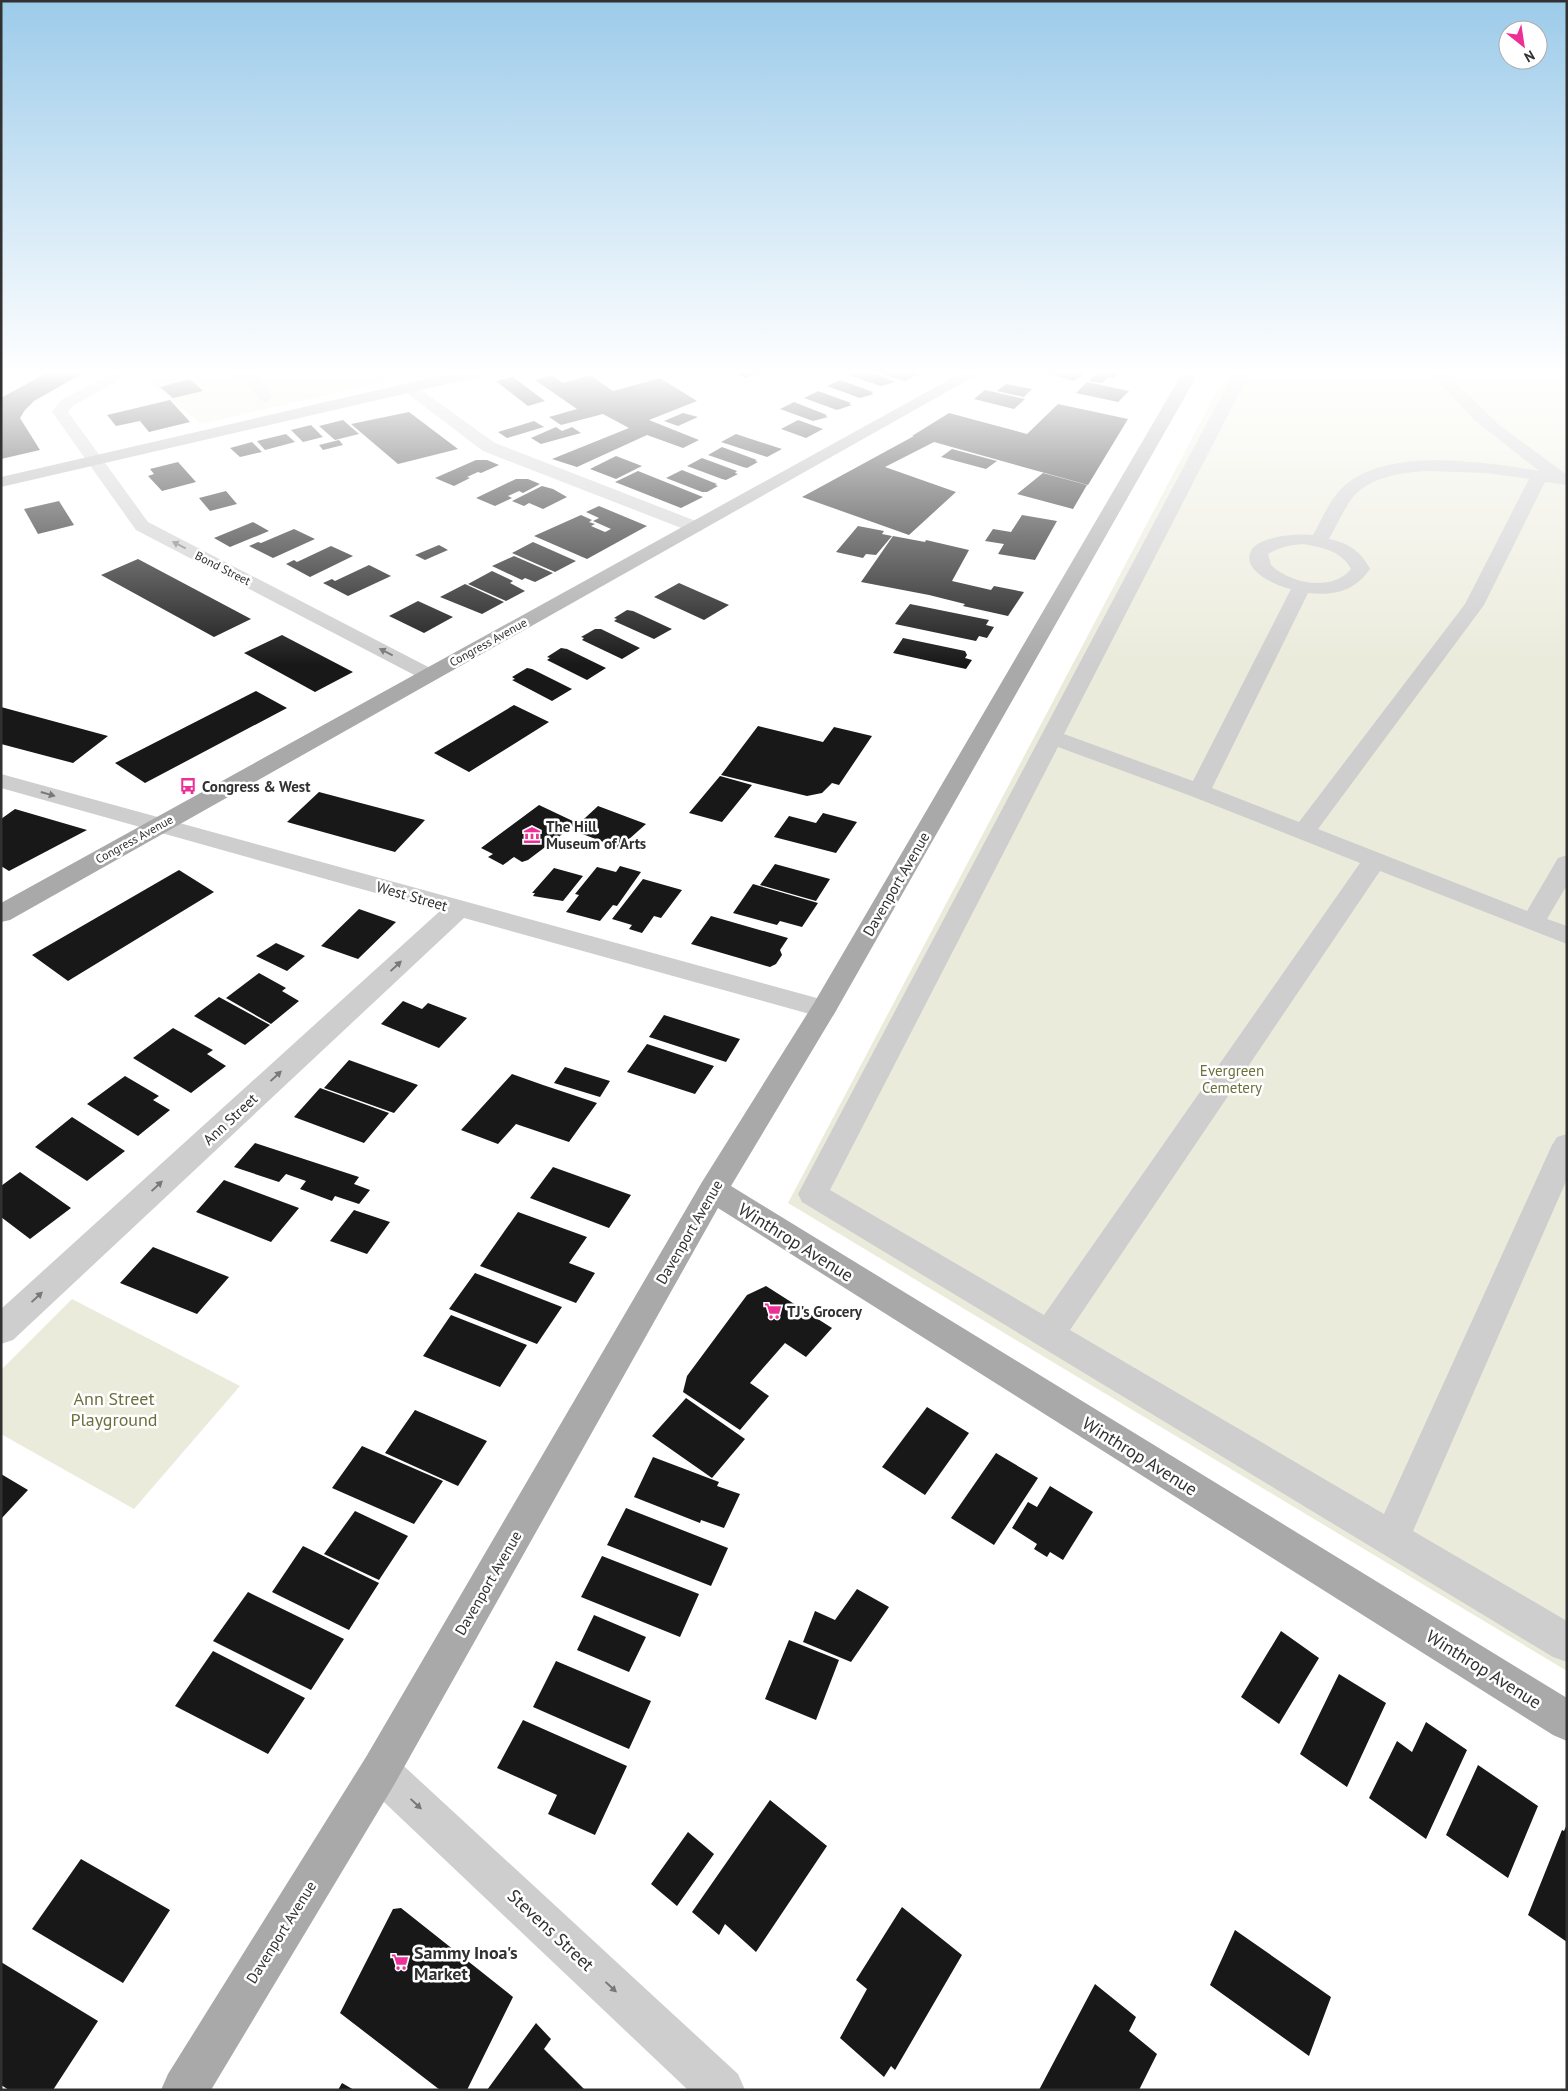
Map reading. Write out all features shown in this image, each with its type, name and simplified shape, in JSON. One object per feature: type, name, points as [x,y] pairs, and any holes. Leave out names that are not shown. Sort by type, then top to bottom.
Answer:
[{"type":"main road","points":[[1,482],[56,470]]},
{"type":"main road","name":"Congress Avenue","points":[[1,914],[799,470]]},
{"type":"main road","name":"Davenport Avenue","points":[[184,2090],[380,1771],[713,1190],[824,1010],[1135,470]]},
{"type":"main road","name":"Winthrop Avenue","points":[[713,1190],[1567,1721]]},
{"type":"street","name":"Bond Street","points":[[100,470],[142,526],[429,675]]},
{"type":"street","points":[[547,470],[695,527]]},
{"type":"street","points":[[1191,470],[813,1194],[1567,1643]]},
{"type":"street","points":[[1318,541],[1349,491],[1369,476],[1394,470]]},
{"type":"street","points":[[1506,470],[1564,480]]},
{"type":"street","points":[[1548,470],[1564,480]]},
{"type":"street","points":[[1304,832],[1474,605],[1539,476]]},
{"type":"street","points":[[1284,540],[1318,541],[1348,552],[1358,561],[1361,569],[1354,578],[1343,585],[1320,588],[1302,586],[1280,580],[1266,572],[1260,562],[1259,552],[1269,545],[1284,540]]},
{"type":"street","points":[[1198,791],[1302,586]]},
{"type":"street","points":[[1052,737],[1198,791],[1567,936]]},
{"type":"street","name":"West Street","points":[[1,781],[824,1010]]},
{"type":"street","points":[[1049,1335],[1375,860]]},
{"type":"street","points":[[1533,922],[1567,863]]},
{"type":"street","name":"Ann Street","points":[[1,1330],[458,909]]},
{"type":"street","points":[[1391,1539],[1567,1145]]},
{"type":"street","name":"Stevens Street","points":[[380,1771],[722,2090]]},
{"type":"green space","name":"Evergreen Cemetery","points":[[1175,470],[1567,470],[1567,1671],[788,1203]]},
{"type":"green space","name":"Ann Street Playground","points":[[72,1299],[240,1386],[134,1509],[1,1434],[1,1370]]},
{"type":"building","points":[[150,470],[185,470],[196,482],[162,491],[148,476],[154,474]]},
{"type":"building","points":[[454,470],[489,470],[467,477],[470,478],[454,486],[435,478]]},
{"type":"building","points":[[592,470],[635,470],[616,479]]},
{"type":"building","points":[[682,470],[718,486],[707,492],[702,492],[666,478]]},
{"type":"building","points":[[697,470],[737,471],[735,473],[738,474],[726,480]]},
{"type":"building","points":[[852,470],[892,470],[956,492],[909,535],[802,497]]},
{"type":"building","points":[[1033,470],[1097,470],[1088,485]]},
{"type":"building","points":[[638,471],[703,497],[681,508],[615,482]]},
{"type":"building","points":[[1043,473],[1087,485],[1073,509],[1017,494]]},
{"type":"building","points":[[516,479],[528,479],[540,484],[523,493],[519,491],[508,496],[512,498],[495,506],[476,498]]},
{"type":"building","points":[[542,486],[553,489],[567,497],[543,509],[529,503],[524,506],[512,501]]},
{"type":"building","points":[[226,491],[237,504],[210,511],[199,498]]},
{"type":"building","points":[[59,501],[74,525],[38,534],[24,509]]},
{"type":"building","points":[[599,506],[647,526],[587,559],[534,536],[581,515],[592,520],[589,522],[595,524],[591,526],[605,532],[611,529],[593,521],[599,518],[586,512]]},
{"type":"building","points":[[1022,515],[1057,521],[1035,560],[998,554],[1004,544],[985,541],[993,529],[1011,532]]},
{"type":"building","points":[[253,522],[269,531],[230,547],[214,538]]},
{"type":"building","points":[[858,526],[884,531],[882,534],[892,536],[876,555],[866,554],[863,558],[836,552]]},
{"type":"building","points":[[294,529],[315,539],[273,558],[249,546],[258,542],[261,543]]},
{"type":"building","points":[[893,536],[925,542],[926,540],[969,550],[952,581],[991,590],[994,586],[1024,592],[1008,616],[963,606],[965,604],[929,595],[861,582]]},
{"type":"building","points":[[533,542],[576,561],[555,572],[512,553]]},
{"type":"building","points":[[439,545],[448,550],[425,560],[415,555]]},
{"type":"building","points":[[331,546],[353,556],[310,577],[286,564],[294,560],[297,562]]},
{"type":"building","points":[[514,556],[553,573],[535,582],[525,578],[522,580],[492,566]]},
{"type":"building","points":[[138,559],[251,619],[214,637],[101,575]]},
{"type":"building","points":[[369,565],[391,576],[348,596],[323,583],[332,579],[335,581]]},
{"type":"building","points":[[492,571],[513,581],[510,583],[525,591],[506,601],[468,584]]},
{"type":"building","points":[[679,583],[729,605],[704,620],[654,597]]},
{"type":"building","points":[[465,584],[504,602],[482,614],[440,597]]},
{"type":"building","points":[[418,601],[453,617],[424,633],[389,616]]},
{"type":"building","points":[[910,604],[989,620],[986,625],[994,627],[987,638],[979,636],[976,641],[895,624]]},
{"type":"building","points":[[627,610],[672,629],[654,639],[614,621],[617,619],[614,618]]},
{"type":"building","points":[[595,629],[601,629],[640,648],[622,659],[582,640],[584,638],[581,637]]},
{"type":"building","points":[[282,635],[353,672],[315,692],[244,653]]},
{"type":"building","points":[[903,638],[965,651],[967,655],[965,658],[972,660],[966,669],[893,653]]},
{"type":"building","points":[[561,648],[567,649],[606,668],[587,680],[547,660],[550,658],[547,657]]},
{"type":"building","points":[[527,668],[572,689],[552,701],[512,680],[515,679],[512,677]]},
{"type":"building","points":[[256,691],[287,708],[145,783],[115,763]]},
{"type":"building","points":[[514,705],[549,722],[469,772],[434,753]]},
{"type":"building","points":[[1,707],[108,736],[73,763],[1,744]]},
{"type":"building","points":[[758,726],[823,742],[834,727],[872,736],[839,785],[832,783],[822,793],[807,796],[721,775]]},
{"type":"building","points":[[720,776],[752,785],[722,822],[689,813]]},
{"type":"building","points":[[319,792],[425,820],[395,852],[287,822]]},
{"type":"building","points":[[539,805],[577,823],[528,860],[522,862],[514,857],[503,865],[488,857],[493,854],[481,848]]},
{"type":"building","points":[[598,806],[646,824],[619,848],[572,830]]},
{"type":"building","points":[[15,809],[87,830],[9,871],[1,866],[1,819]]},
{"type":"building","points":[[823,813],[857,822],[836,853],[774,837],[789,816],[816,823]]},
{"type":"building","points":[[775,864],[830,879],[816,901],[760,885]]},
{"type":"building","points":[[620,866],[641,872],[617,906],[613,905],[600,921],[566,912],[579,895],[575,894],[597,867],[616,872]]},
{"type":"building","points":[[554,868],[583,876],[563,901],[533,896],[535,893],[532,893]]},
{"type":"building","points":[[179,870],[214,892],[68,981],[32,955]]},
{"type":"building","points":[[643,879],[682,890],[661,918],[654,916],[642,933],[629,929],[632,925],[612,919]]},
{"type":"building","points":[[753,884],[818,903],[802,927],[780,921],[777,925],[733,913]]},
{"type":"building","points":[[359,909],[396,922],[358,959],[321,946]]},
{"type":"building","points":[[711,916],[788,938],[780,950],[782,955],[776,964],[770,967],[691,944]]},
{"type":"building","points":[[276,943],[305,956],[287,971],[256,956]]},
{"type":"building","points":[[259,973],[286,988],[282,991],[299,1001],[271,1024],[226,998]]},
{"type":"building","points":[[219,997],[270,1025],[245,1045],[194,1016]]},
{"type":"building","points":[[403,1001],[422,1009],[428,1003],[467,1018],[439,1048],[381,1024]]},
{"type":"building","points":[[664,1015],[740,1039],[726,1062],[649,1037]]},
{"type":"building","points":[[173,1028],[213,1050],[207,1054],[226,1066],[191,1093],[133,1058]]},
{"type":"building","points":[[647,1044],[714,1066],[695,1094],[627,1072]]},
{"type":"building","points":[[349,1060],[418,1085],[394,1113],[324,1088]]},
{"type":"building","points":[[565,1067],[610,1081],[600,1097],[554,1083]]},
{"type":"building","points":[[512,1074],[597,1103],[569,1142],[516,1124],[498,1144],[461,1130]]},
{"type":"building","points":[[125,1076],[159,1096],[153,1100],[170,1110],[138,1136],[87,1104]]},
{"type":"building","points":[[320,1088],[389,1113],[364,1143],[294,1117]]},
{"type":"building","points":[[72,1117],[125,1151],[87,1181],[35,1147]]},
{"type":"building","points":[[255,1143],[359,1177],[354,1184],[370,1190],[359,1204],[335,1196],[332,1201],[300,1189],[306,1181],[286,1174],[279,1182],[234,1167]]},
{"type":"building","points":[[553,1167],[631,1195],[609,1228],[530,1198]]},
{"type":"building","points":[[20,1172],[71,1208],[30,1239],[1,1217],[1,1186]]},
{"type":"building","points":[[224,1180],[299,1208],[271,1242],[196,1212]]},
{"type":"building","points":[[354,1210],[390,1222],[367,1254],[330,1241]]},
{"type":"building","points":[[518,1212],[587,1237],[569,1263],[595,1273],[576,1303],[480,1266]]},
{"type":"building","points":[[153,1247],[229,1277],[197,1314],[120,1283]]},
{"type":"building","points":[[475,1273],[562,1307],[537,1344],[449,1309]]},
{"type":"building","points":[[766,1286],[832,1328],[806,1357],[785,1343],[750,1383],[769,1396],[740,1430],[683,1392],[687,1376],[747,1295]]},
{"type":"building","points":[[451,1315],[527,1345],[500,1387],[423,1356]]},
{"type":"building","points":[[686,1398],[745,1439],[712,1478],[652,1436]]},
{"type":"building","points":[[927,1407],[969,1433],[925,1495],[882,1467]]},
{"type":"building","points":[[415,1410],[487,1441],[458,1486],[385,1453]]},
{"type":"building","points":[[362,1446],[443,1481],[414,1524],[332,1488]]},
{"type":"building","points":[[996,1453],[1038,1478],[994,1545],[951,1518]]},
{"type":"building","points":[[653,1457],[719,1482],[717,1486],[740,1494],[724,1528],[701,1520],[700,1523],[634,1497]]},
{"type":"building","points":[[1,1474],[28,1490],[1,1519]]},
{"type":"building","points":[[1050,1486],[1093,1512],[1063,1560],[1050,1552],[1047,1557],[1034,1549],[1037,1544],[1012,1528],[1028,1502],[1037,1507]]},
{"type":"building","points":[[626,1508],[728,1548],[711,1586],[607,1545]]},
{"type":"building","points":[[355,1511],[408,1536],[379,1580],[324,1554]]},
{"type":"building","points":[[303,1546],[379,1583],[349,1630],[272,1592]]},
{"type":"building","points":[[602,1556],[699,1594],[680,1637],[581,1597]]},
{"type":"building","points":[[857,1589],[889,1607],[851,1662],[803,1642],[815,1611],[835,1620]]},
{"type":"building","points":[[248,1592],[344,1639],[311,1690],[213,1641]]},
{"type":"building","points":[[594,1615],[646,1637],[629,1672],[577,1650]]},
{"type":"building","points":[[1281,1631],[1319,1658],[1279,1724],[1241,1697]]},
{"type":"building","points":[[789,1640],[839,1660],[816,1720],[765,1699]]},
{"type":"building","points":[[213,1651],[305,1698],[268,1754],[175,1706]]},
{"type":"building","points":[[556,1661],[651,1701],[629,1749],[533,1707]]},
{"type":"building","points":[[1339,1674],[1386,1703],[1347,1787],[1300,1754]]},
{"type":"building","points":[[523,1720],[627,1766],[595,1835],[548,1814],[557,1795],[497,1768]]},
{"type":"building","points":[[1426,1722],[1467,1750],[1426,1839],[1369,1798],[1397,1741],[1412,1752]]},
{"type":"building","points":[[1478,1765],[1538,1806],[1508,1878],[1446,1835]]},
{"type":"building","points":[[770,1800],[827,1846],[756,1952],[725,1924],[719,1935],[692,1912]]},
{"type":"building","points":[[1567,1824],[1567,1942],[1528,1915],[1562,1830],[1564,1831]]},
{"type":"building","points":[[688,1832],[714,1854],[677,1906],[651,1884]]},
{"type":"building","points":[[81,1859],[170,1910],[123,1983],[32,1929]]},
{"type":"building","points":[[902,1907],[962,1955],[895,2070],[891,2066],[884,2077],[840,2038],[867,1989],[856,1980]]},
{"type":"building","points":[[401,1908],[513,1997],[467,2090],[440,2090],[340,2013],[393,1909]]},
{"type":"building","points":[[1235,1930],[1331,1997],[1309,2056],[1210,1985]]},
{"type":"building","points":[[1,1962],[98,2021],[53,2090],[9,2090],[1,2085]]},
{"type":"building","points":[[1095,1984],[1136,2017],[1129,2031],[1157,2054],[1139,2090],[1039,2090]]},
{"type":"building","points":[[536,2023],[551,2039],[544,2049],[585,2090],[487,2090]]},
{"type":"building","points":[[342,2083],[354,2090],[338,2090]]},
{"type":"place","name":"Congress & West","points":[[188,786]]},
{"type":"place","name":"The Hill Museum of Arts","points":[[532,835]]},
{"type":"place","name":"TJ's Grocery","points":[[773,1311]]},
{"type":"place","name":"Sammy Inoa's Market","points":[[400,1962]]}]
